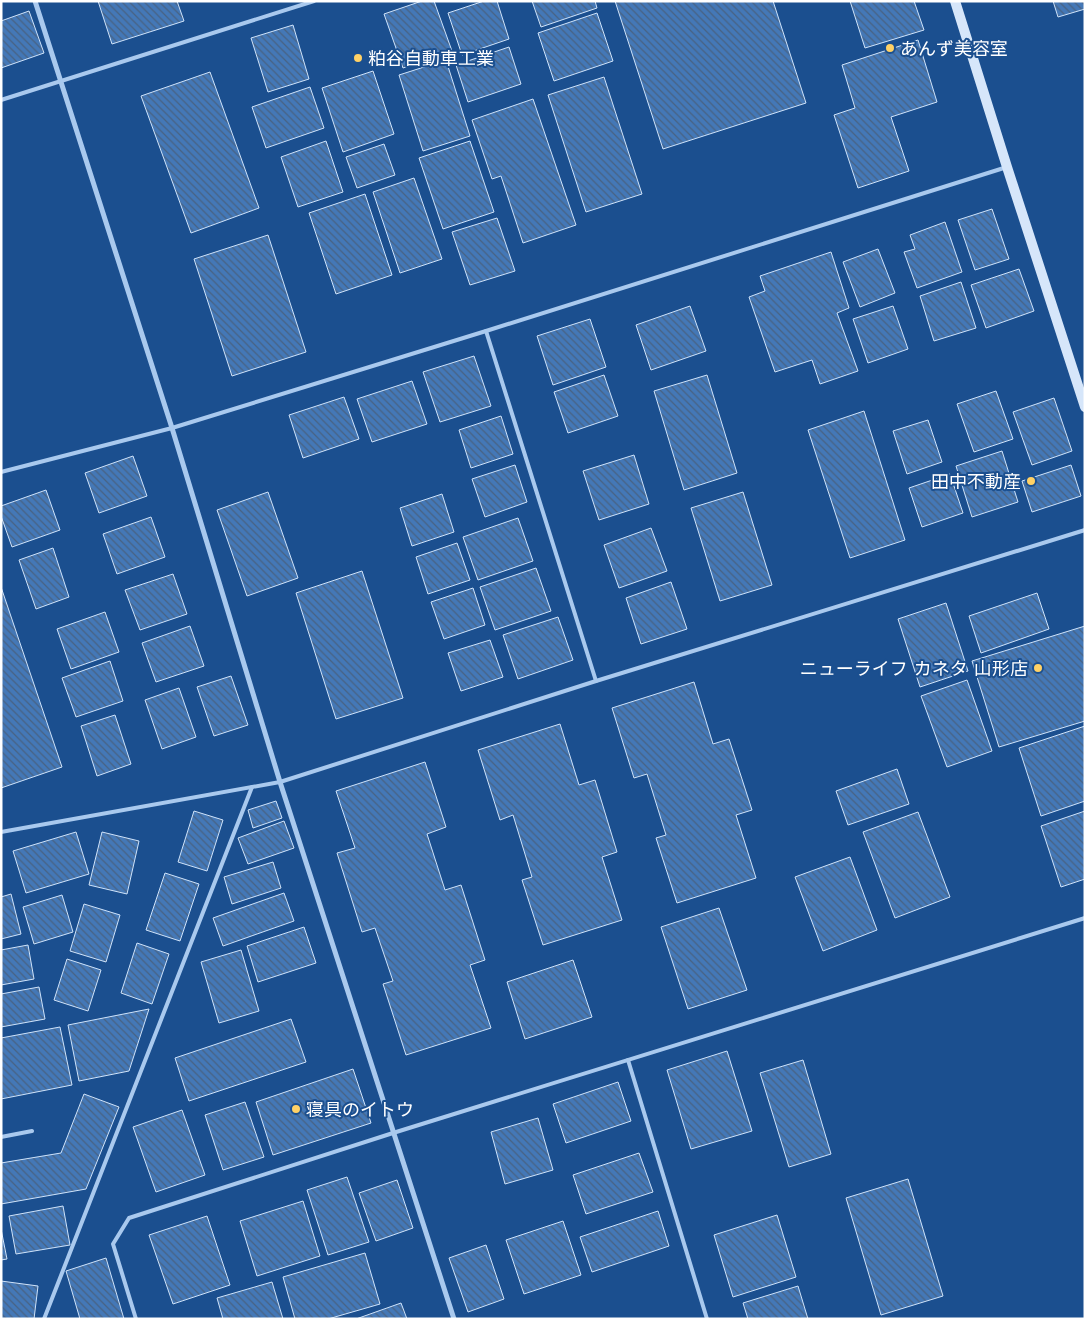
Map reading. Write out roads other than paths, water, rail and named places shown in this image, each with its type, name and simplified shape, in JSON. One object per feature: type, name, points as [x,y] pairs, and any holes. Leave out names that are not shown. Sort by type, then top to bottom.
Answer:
[{"type":"street","points":[[35,1],[172,428],[280,782],[454,1319]]},
{"type":"street","points":[[955,1],[1085,407]]},
{"type":"lane","points":[[1,100],[314,1]]},
{"type":"lane","points":[[1,472],[172,428],[1007,167]]},
{"type":"lane","points":[[486,331],[596,681]]},
{"type":"lane","points":[[1,832],[280,782],[596,681],[1085,530]]},
{"type":"lane","points":[[44,1319],[252,787]]},
{"type":"lane","points":[[136,1319],[113,1244],[129,1218],[393,1133],[1085,918]]},
{"type":"lane","points":[[628,1060],[707,1319]]},
{"type":"lane","points":[[1,1137],[32,1131]]},
{"type":"place","name":"あんず美容室","points":[[890,48]]},
{"type":"place","name":"粕谷自動車工業","points":[[358,58]]},
{"type":"place","name":"田中不動産","points":[[1031,481]]},
{"type":"place","name":"ニューライフ カネタ 山形店","points":[[1038,668]]},
{"type":"place","name":"寝具のイトウ","points":[[296,1109]]}]
